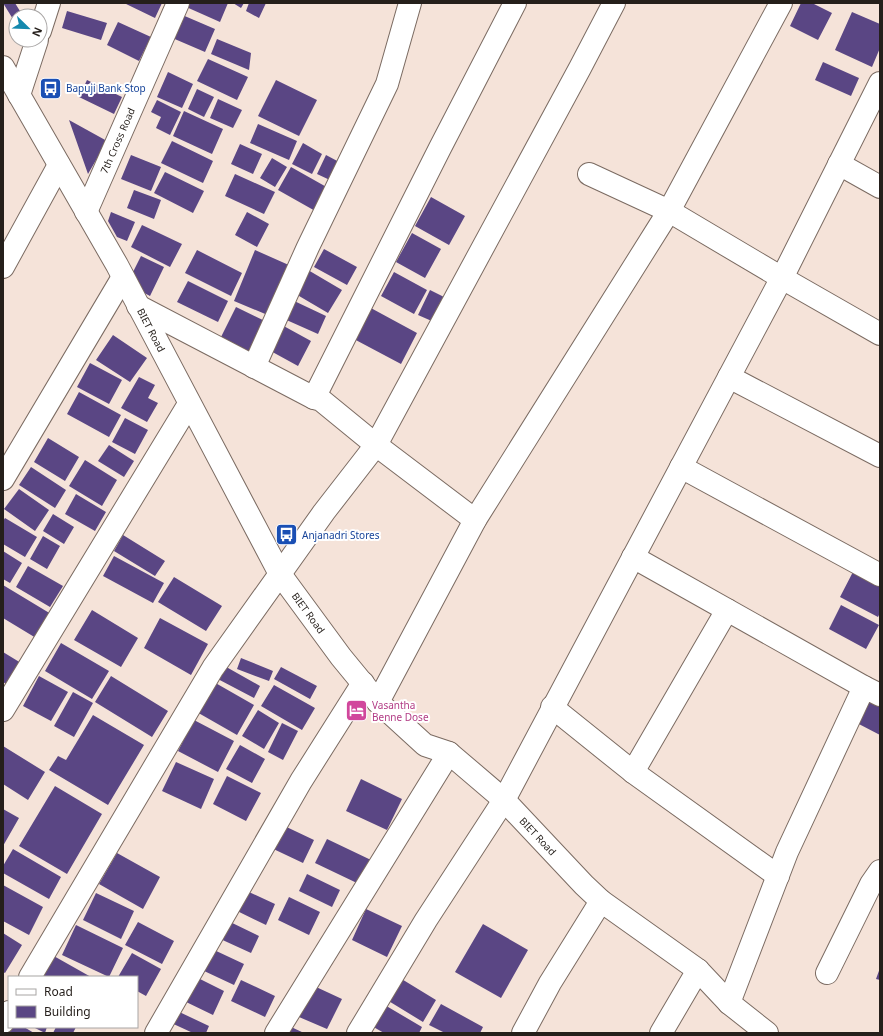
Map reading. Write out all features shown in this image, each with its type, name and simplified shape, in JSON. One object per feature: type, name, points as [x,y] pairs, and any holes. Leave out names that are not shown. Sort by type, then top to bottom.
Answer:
[{"type":"street","name":"7th Cross Road","points":[[86,212],[178,3]]},
{"type":"street","points":[[254,367],[308,247],[387,84],[410,3]]},
{"type":"street","points":[[314,398],[515,3]]},
{"type":"street","points":[[31,976],[213,668],[324,512],[376,445],[614,3]]},
{"type":"street","points":[[378,702],[475,520],[669,211],[781,3]]},
{"type":"street","points":[[19,95],[34,48]]},
{"type":"street","name":"BIET Road","points":[[3,67],[123,277],[280,574],[341,657],[378,702],[425,745],[449,753],[504,800],[584,885],[602,901],[698,970],[729,1003],[767,1033]]},
{"type":"street","points":[[358,1033],[426,920],[504,800],[632,557],[782,278],[880,82]]},
{"type":"street","points":[[839,164],[880,187]]},
{"type":"street","points":[[3,267],[59,165]]},
{"type":"street","points":[[589,174],[669,211],[880,334]]},
{"type":"street","points":[[3,479],[123,277]]},
{"type":"street","points":[[138,306],[314,398],[321,400],[376,445],[475,520]]},
{"type":"street","points":[[728,377],[880,456]]},
{"type":"street","points":[[3,710],[189,404]]},
{"type":"street","points":[[681,467],[880,575]]},
{"type":"street","points":[[632,557],[872,691],[787,852],[729,1003]]},
{"type":"street","points":[[633,772],[727,610]]},
{"type":"street","points":[[156,1033],[301,782],[363,683]]},
{"type":"street","points":[[552,708],[633,772],[778,876]]},
{"type":"street","points":[[276,1033],[449,753]]},
{"type":"street","points":[[827,973],[871,884],[880,871]]},
{"type":"street","points":[[523,1033],[550,983],[602,901]]},
{"type":"street","points":[[660,1033],[698,970]]},
{"type":"building","points":[[3,3],[15,3],[18,8],[8,8],[8,11]]},
{"type":"building","points":[[124,3],[162,3],[155,18]]},
{"type":"building","points":[[185,3],[228,3],[220,22],[184,6]]},
{"type":"building","points":[[233,3],[244,3],[241,8]]},
{"type":"building","points":[[249,3],[266,3],[259,18],[246,11]]},
{"type":"building","points":[[801,3],[812,3],[832,13],[818,40],[790,26]]},
{"type":"building","points":[[67,11],[107,23],[101,40],[62,28]]},
{"type":"building","points":[[852,12],[880,24],[880,48],[872,67],[835,50]]},
{"type":"building","points":[[180,14],[215,29],[205,52],[170,37]]},
{"type":"building","points":[[118,22],[151,37],[139,61],[107,45]]},
{"type":"building","points":[[217,39],[251,53],[249,70],[211,54]]},
{"type":"building","points":[[208,59],[248,77],[237,100],[197,81]]},
{"type":"building","points":[[823,62],[859,78],[851,96],[815,80]]},
{"type":"building","points":[[168,72],[193,84],[182,108],[157,97]]},
{"type":"building","points":[[87,80],[122,97],[114,114],[79,97]]},
{"type":"building","points":[[276,80],[317,100],[299,136],[258,116]]},
{"type":"building","points":[[197,89],[214,97],[204,117],[188,109]]},
{"type":"building","points":[[218,99],[242,110],[233,128],[210,118]]},
{"type":"building","points":[[157,100],[181,112],[170,135],[156,128],[161,117],[151,112]]},
{"type":"building","points":[[184,111],[223,129],[212,154],[173,136]]},
{"type":"building","points":[[69,120],[107,141],[88,174]]},
{"type":"building","points":[[258,124],[297,141],[289,160],[250,143]]},
{"type":"building","points":[[172,141],[213,161],[203,183],[161,163]]},
{"type":"building","points":[[303,143],[322,154],[312,174],[292,164]]},
{"type":"building","points":[[240,144],[262,154],[253,174],[231,164]]},
{"type":"building","points":[[131,155],[161,167],[151,191],[121,179]]},
{"type":"building","points":[[326,155],[341,163],[332,181],[317,174]]},
{"type":"building","points":[[272,158],[287,167],[275,187],[260,178]]},
{"type":"building","points":[[291,167],[330,189],[317,212],[278,190]]},
{"type":"building","points":[[165,172],[204,191],[193,213],[154,193]]},
{"type":"building","points":[[235,174],[275,192],[264,214],[225,196]]},
{"type":"building","points":[[134,190],[161,200],[154,219],[127,208]]},
{"type":"building","points":[[431,197],[465,216],[449,245],[415,226]]},
{"type":"building","points":[[111,212],[135,222],[127,241],[117,237],[108,221]]},
{"type":"building","points":[[247,212],[269,224],[257,247],[235,235]]},
{"type":"building","points":[[142,225],[182,244],[170,267],[131,247]]},
{"type":"building","points":[[412,233],[441,249],[425,278],[396,262]]},
{"type":"building","points":[[324,249],[357,267],[347,285],[314,267]]},
{"type":"building","points":[[197,250],[242,273],[231,296],[185,273]]},
{"type":"building","points":[[255,250],[291,266],[270,316],[234,301]]},
{"type":"building","points":[[141,256],[164,267],[150,296],[127,284]]},
{"type":"building","points":[[308,270],[342,290],[328,313],[294,293]]},
{"type":"building","points":[[394,272],[427,290],[414,314],[381,296]]},
{"type":"building","points":[[188,281],[228,301],[218,322],[177,302]]},
{"type":"building","points":[[430,290],[446,298],[434,322],[418,315]]},
{"type":"building","points":[[290,299],[326,316],[318,334],[282,318]]},
{"type":"building","points":[[236,307],[269,323],[253,355],[220,339]]},
{"type":"building","points":[[369,307],[417,333],[401,364],[352,338]]},
{"type":"building","points":[[280,324],[311,341],[298,366],[267,349]]},
{"type":"building","points":[[113,335],[147,358],[130,382],[96,360]]},
{"type":"building","points":[[90,363],[122,380],[109,404],[77,387]]},
{"type":"building","points":[[139,377],[155,385],[148,398],[158,403],[147,422],[121,408]]},
{"type":"building","points":[[79,392],[121,415],[109,437],[67,414]]},
{"type":"building","points":[[125,418],[148,430],[135,454],[112,442]]},
{"type":"building","points":[[48,438],[79,457],[65,481],[34,462]]},
{"type":"building","points":[[109,445],[134,461],[124,477],[98,461]]},
{"type":"building","points":[[85,460],[117,480],[102,506],[69,486]]},
{"type":"building","points":[[31,467],[66,490],[55,508],[19,485]]},
{"type":"building","points":[[19,489],[49,510],[35,531],[4,509]]},
{"type":"building","points":[[76,494],[106,512],[95,531],[65,514]]},
{"type":"building","points":[[53,514],[74,527],[64,544],[43,531]]},
{"type":"building","points":[[5,518],[37,537],[25,557],[3,544],[3,521]]},
{"type":"building","points":[[123,535],[165,561],[155,576],[114,551]]},
{"type":"building","points":[[43,536],[60,546],[47,569],[30,559]]},
{"type":"building","points":[[3,551],[22,563],[10,583],[3,579]]},
{"type":"building","points":[[114,556],[164,583],[153,603],[103,576]]},
{"type":"building","points":[[28,566],[63,586],[50,607],[16,587]]},
{"type":"building","points":[[855,568],[880,581],[880,613],[878,617],[840,597]]},
{"type":"building","points":[[174,577],[222,606],[206,631],[158,602]]},
{"type":"building","points":[[3,585],[51,614],[36,638],[3,618]]},
{"type":"building","points":[[841,605],[879,625],[866,649],[829,629]]},
{"type":"building","points":[[92,610],[138,638],[121,667],[74,640]]},
{"type":"building","points":[[160,618],[208,644],[191,675],[144,648]]},
{"type":"building","points":[[61,643],[109,671],[92,699],[45,671]]},
{"type":"building","points":[[3,652],[21,663],[8,685],[3,682]]},
{"type":"building","points":[[241,658],[273,671],[269,681],[237,669]]},
{"type":"building","points":[[221,664],[260,686],[254,698],[214,677]]},
{"type":"building","points":[[281,667],[317,686],[310,699],[274,679]]},
{"type":"building","points":[[39,676],[68,692],[51,721],[23,706]]},
{"type":"building","points":[[111,676],[168,711],[152,737],[95,702]]},
{"type":"building","points":[[212,681],[254,705],[237,735],[195,711]]},
{"type":"building","points":[[274,685],[315,708],[302,730],[261,706]]},
{"type":"building","points":[[872,690],[880,694],[880,735],[855,722]]},
{"type":"building","points":[[73,692],[93,703],[74,737],[54,726]]},
{"type":"building","points":[[258,710],[279,723],[264,749],[242,736]]},
{"type":"building","points":[[93,715],[144,745],[108,805],[49,770],[58,756],[66,760]]},
{"type":"building","points":[[194,720],[234,741],[218,772],[178,751]]},
{"type":"building","points":[[282,723],[298,731],[283,760],[268,752]]},
{"type":"building","points":[[240,745],[265,759],[252,783],[226,769]]},
{"type":"building","points":[[3,746],[45,772],[28,800],[3,784]]},
{"type":"building","points":[[176,762],[214,779],[201,809],[162,791]]},
{"type":"building","points":[[227,776],[261,793],[246,821],[213,804]]},
{"type":"building","points":[[361,779],[402,799],[387,830],[346,811]]},
{"type":"building","points":[[55,786],[102,814],[67,874],[19,846]]},
{"type":"building","points":[[3,809],[19,818],[3,846]]},
{"type":"building","points":[[276,822],[314,840],[303,863],[265,845]]},
{"type":"building","points":[[327,839],[371,860],[359,884],[315,863]]},
{"type":"building","points":[[13,849],[61,877],[49,899],[3,873],[3,866]]},
{"type":"building","points":[[117,853],[160,877],[143,909],[99,884]]},
{"type":"building","points":[[307,874],[340,890],[332,907],[299,891]]},
{"type":"building","points":[[3,885],[43,907],[29,935],[3,921]]},
{"type":"building","points":[[238,887],[275,904],[266,925],[229,907]]},
{"type":"building","points":[[96,893],[134,911],[121,939],[83,920]]},
{"type":"building","points":[[289,897],[320,912],[309,935],[278,920]]},
{"type":"building","points":[[366,909],[402,926],[387,957],[352,940]]},
{"type":"building","points":[[224,919],[259,936],[251,953],[216,937]]},
{"type":"building","points":[[138,922],[174,941],[162,964],[125,945]]},
{"type":"building","points":[[483,924],[528,950],[501,998],[455,972]]},
{"type":"building","points":[[76,925],[123,948],[109,976],[62,955]]},
{"type":"building","points":[[3,933],[22,945],[5,973],[3,972]]},
{"type":"building","points":[[212,949],[244,964],[234,985],[202,970]]},
{"type":"building","points":[[132,953],[161,969],[146,996],[138,992],[138,976],[119,976]]},
{"type":"building","points":[[52,955],[89,976],[41,976]]},
{"type":"building","points":[[880,968],[880,980],[876,979]]},
{"type":"building","points":[[194,976],[224,991],[213,1015],[182,1000]]},
{"type":"building","points":[[400,978],[436,1000],[423,1022],[387,1000]]},
{"type":"building","points":[[241,980],[275,996],[265,1017],[231,1001]]},
{"type":"building","points":[[314,986],[342,999],[327,1029],[299,1017]]},
{"type":"building","points":[[383,1004],[422,1027],[419,1033],[384,1033],[370,1025]]},
{"type":"building","points":[[441,1004],[483,1027],[480,1033],[445,1033],[429,1025]]},
{"type":"building","points":[[173,1009],[209,1026],[206,1033],[193,1033],[167,1021]]},
{"type":"building","points":[[289,1026],[304,1033],[286,1033]]},
{"type":"building","points":[[11,1028],[26,1028],[34,1033],[8,1033]]},
{"type":"building","points":[[35,1028],[47,1028],[45,1033]]},
{"type":"building","points":[[56,1028],[76,1028],[73,1033],[53,1033]]},
{"type":"place","name":"Bapuji Bank Stop","points":[[50,88]]},
{"type":"place","name":"Anjanadri Stores","points":[[287,535]]},
{"type":"place","name":"Vasantha Benne Dose","points":[[356,711]]}]
